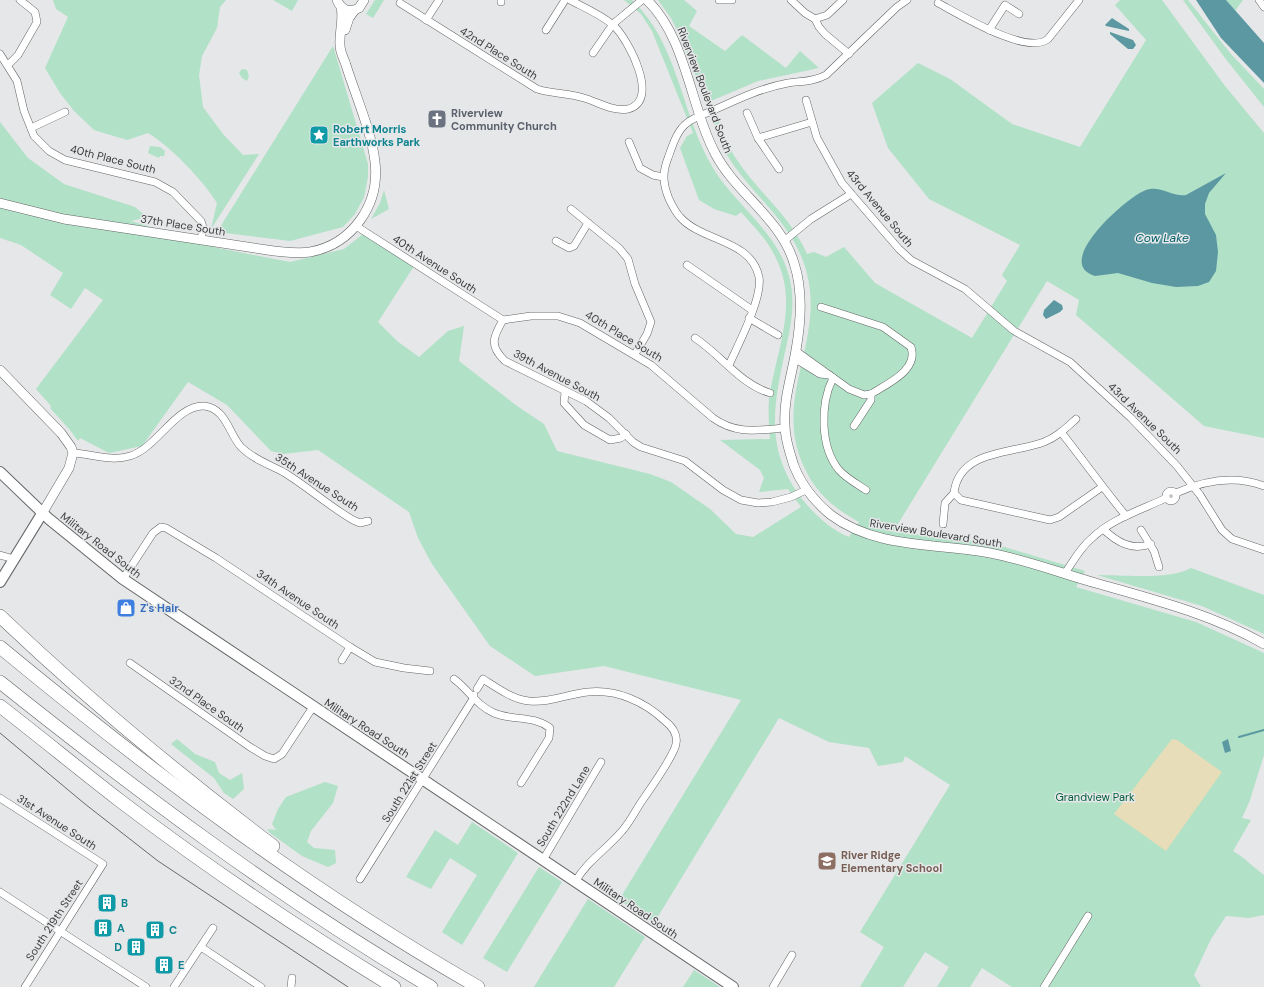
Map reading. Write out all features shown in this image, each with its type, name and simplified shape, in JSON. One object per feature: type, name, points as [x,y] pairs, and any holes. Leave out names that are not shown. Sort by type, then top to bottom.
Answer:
[{"type":"highway","points":[[0,616],[68,679],[157,755],[372,923]]},
{"type":"highway","points":[[0,647],[96,726],[202,806],[372,923],[478,987]]},
{"type":"highway","points":[[0,682],[81,747],[200,836],[323,920],[431,987]]},
{"type":"highway","points":[[0,706],[119,800],[175,841],[293,924],[394,987]]},
{"type":"highway","points":[[362,968],[398,987]]},
{"type":"main road","name":"Military Road South","points":[[0,472],[86,550],[123,578],[313,707],[733,987]]},
{"type":"main road","points":[[0,582],[43,512]]},
{"type":"street","points":[[8,65],[18,55],[37,22],[35,12],[20,0]]},
{"type":"street","points":[[345,61],[344,34],[349,18],[354,10],[361,6],[364,0]]},
{"type":"street","points":[[426,20],[439,0]]},
{"type":"street","points":[[546,30],[565,0]]},
{"type":"street","points":[[570,0],[613,24]]},
{"type":"street","points":[[593,53],[613,24],[642,0]]},
{"type":"street","name":"Riverview Boulevard South","points":[[647,0],[660,15],[672,36],[710,143],[722,165],[767,218],[784,241],[794,261],[800,294],[800,317],[795,354],[787,390],[785,428],[793,463],[806,490],[816,502],[849,526],[869,535],[990,553],[1065,573],[1194,612],[1221,623],[1264,644]]},
{"type":"street","points":[[719,0],[732,0]]},
{"type":"street","points":[[791,0],[805,13],[815,19],[825,34],[849,54]]},
{"type":"street","points":[[815,19],[827,15],[843,0]]},
{"type":"street","points":[[729,365],[759,293],[759,278],[756,269],[738,249],[699,232],[680,218],[675,211],[664,184],[664,177],[668,159],[682,128],[700,116],[755,92],[789,83],[820,79],[826,76],[897,7],[907,0]]},
{"type":"street","points":[[937,1],[1006,38],[1035,43],[1044,42],[1079,0]]},
{"type":"street","points":[[1259,0],[1264,7]]},
{"type":"street","points":[[338,2],[346,10],[354,10]]},
{"type":"street","points":[[338,2],[342,16],[340,44],[342,58],[345,61],[371,142],[376,168],[375,188],[372,199],[364,215],[356,226]]},
{"type":"street","name":"42nd Place South","points":[[400,3],[537,89],[584,98],[620,109],[629,109],[638,101],[643,89],[641,77],[626,41],[613,24]]},
{"type":"street","points":[[989,30],[1005,5],[1019,14]]},
{"type":"street","name":"40th Place South","points":[[0,54],[17,81],[24,111],[39,142],[56,156],[155,182],[168,188],[201,221],[203,227],[201,240]]},
{"type":"street","name":"43rd Avenue South","points":[[806,100],[819,143],[842,183],[905,255],[966,289],[1015,331],[1070,362],[1131,418],[1177,466],[1193,486]]},
{"type":"street","points":[[31,128],[65,112]]},
{"type":"street","points":[[747,113],[758,138],[779,169]]},
{"type":"street","points":[[758,138],[812,122]]},
{"type":"street","points":[[629,142],[640,168],[646,172],[664,177]]},
{"type":"street","points":[[784,241],[811,219],[851,194]]},
{"type":"street","name":"37th Place South","points":[[0,203],[64,219],[295,253],[310,252],[334,244],[356,226]]},
{"type":"street","points":[[571,209],[619,248],[628,259],[638,291],[650,318],[649,329],[635,354]]},
{"type":"street","points":[[556,241],[569,248],[574,246],[588,222]]},
{"type":"street","name":"40th Avenue South","points":[[356,226],[503,320]]},
{"type":"street","points":[[687,265],[752,310]]},
{"type":"street","points":[[795,354],[820,374],[831,377],[856,392],[864,394],[871,394],[906,370],[912,358],[911,347],[882,326],[821,308]]},
{"type":"street","name":"40th Place South","points":[[503,320],[543,316],[567,318],[580,323],[635,354],[664,374],[713,418],[723,425],[739,430],[785,428]]},
{"type":"street","points":[[749,318],[778,335]]},
{"type":"street","name":"39th Avenue South","points":[[503,320],[495,333],[494,343],[497,354],[505,361],[565,392],[586,401],[641,447],[685,461],[723,490],[741,500],[758,503],[772,502],[791,497],[806,490]]},
{"type":"street","points":[[695,338],[716,352],[748,382],[770,393]]},
{"type":"street","points":[[0,370],[61,433],[68,441],[73,453],[69,468],[43,512]]},
{"type":"street","points":[[831,377],[823,415],[824,428],[832,458],[839,470],[866,490]]},
{"type":"street","points":[[565,392],[564,403],[584,425],[610,440],[616,440],[626,434]]},
{"type":"street","points":[[854,426],[871,400],[871,394]]},
{"type":"street","name":"35th Avenue South","points":[[73,453],[113,458],[129,456],[149,446],[187,411],[205,406],[214,409],[222,415],[236,440],[247,452],[288,476],[352,520],[360,522],[368,521]]},
{"type":"street","points":[[942,524],[945,503],[954,493],[955,487],[962,473],[980,459],[996,452],[1039,444],[1054,437],[1076,418]]},
{"type":"street","points":[[1061,432],[1091,469],[1102,487],[1126,516]]},
{"type":"street","points":[[1065,573],[1090,539],[1126,516],[1166,498],[1166,494],[1169,491],[1176,493],[1193,486],[1234,480],[1255,482],[1264,486]]},
{"type":"street","points":[[1193,486],[1227,535],[1244,544],[1264,550]]},
{"type":"street","points":[[954,493],[961,500],[1050,520],[1059,517],[1102,487]]},
{"type":"street","name":"34th Avenue South","points":[[123,578],[153,533],[161,527],[170,529],[375,662],[404,668],[430,671]]},
{"type":"street","points":[[1104,529],[1115,539],[1127,545],[1141,547],[1151,544]]},
{"type":"street","points":[[1141,530],[1151,544],[1159,567]]},
{"type":"street","points":[[0,555],[14,559]]},
{"type":"street","points":[[342,660],[350,647]]},
{"type":"street","name":"32nd Place South","points":[[130,663],[250,747],[265,756],[274,759],[282,754],[313,707]]},
{"type":"street","points":[[454,679],[475,694],[486,709],[496,714],[508,717],[536,720],[550,728],[549,738],[521,783]]},
{"type":"street","name":"South 221st Street","points":[[360,879],[424,780],[483,679],[511,696],[528,701],[550,700],[588,692],[618,695],[640,702],[658,715],[672,728],[677,742],[669,760],[629,823],[584,868],[575,882]]},
{"type":"street","name":"South 222nd Lane","points":[[544,860],[602,762]]},
{"type":"street","name":"31st Avenue South","points":[[0,798],[103,864]]},
{"type":"street","name":"South 219th Street","points":[[25,987],[103,864]]},
{"type":"street","points":[[0,892],[146,987]]},
{"type":"street","points":[[1044,987],[1088,916]]},
{"type":"street","points":[[174,987],[213,928]]},
{"type":"street","points":[[201,947],[261,987]]},
{"type":"street","points":[[773,987],[792,955]]},
{"type":"street","points":[[291,987],[292,978]]},
{"type":"green space","points":[[53,0],[226,0],[220,7],[217,28],[202,56],[199,75],[203,107],[223,134],[243,155],[259,154],[211,229],[217,203],[204,184],[176,155],[148,133],[127,140],[94,130],[74,111],[60,93],[45,68],[68,17],[56,9]]},
{"type":"green space","points":[[273,0],[298,0],[292,11]]},
{"type":"green space","points":[[375,0],[384,0],[373,18],[366,14]]},
{"type":"green space","name":"Grandview Park","points":[[624,0],[632,0],[648,18],[660,37],[670,59],[693,126],[713,168],[722,182],[766,232],[783,260],[791,286],[792,314],[777,391],[775,428],[777,445],[782,463],[790,481],[802,499],[823,521],[849,537],[859,522],[836,507],[822,495],[811,481],[797,447],[794,422],[795,397],[809,325],[811,300],[807,274],[801,256],[783,225],[748,184],[727,155],[679,34],[671,18],[658,0],[684,0],[697,11],[689,26],[725,51],[742,35],[786,68],[800,51],[819,68],[758,81],[711,101],[733,153],[746,172],[784,217],[807,254],[814,252],[826,257],[844,247],[875,283],[972,338],[1007,281],[1002,275],[1020,245],[929,199],[888,148],[872,103],[918,63],[950,79],[1012,124],[1080,147],[1146,40],[1115,5],[1120,0],[1162,0],[1225,86],[1264,133],[1264,438],[1204,426],[1076,315],[1079,300],[1047,281],[893,532],[967,540],[1001,546],[1085,571],[1076,587],[1196,622],[1264,653],[1264,755],[1250,800],[1242,818],[1251,820],[1233,851],[1264,875],[1264,915],[1249,918],[1226,916],[1211,939],[1194,975],[1201,987],[1012,987],[982,968],[970,987],[937,987],[949,967],[925,952],[903,987],[860,987],[884,947],[860,932],[950,785],[905,756],[903,762],[878,766],[869,748],[829,742],[779,718],[654,923],[619,900],[741,700],[604,666],[535,676],[490,646],[432,564],[418,538],[409,512],[318,450],[283,454],[271,451],[227,405],[188,382],[142,446],[109,453],[80,438],[78,441],[36,389],[103,300],[85,288],[71,309],[50,295],[63,273],[21,245],[0,238],[0,122],[28,158],[64,184],[135,207],[147,217],[131,221],[218,248],[290,262],[344,249],[363,234],[414,266],[378,322],[397,341],[419,357],[448,331],[464,326],[459,361],[517,406],[544,424],[557,451],[650,474],[671,482],[710,509],[736,534],[753,537],[801,507],[788,489],[759,492],[764,478],[760,470],[720,440],[770,439],[769,399],[781,345],[786,309],[786,292],[782,274],[775,256],[768,244],[741,212],[736,216],[714,209],[699,200],[680,148],[687,136],[693,133],[652,31],[641,14]]},
{"type":"green space","points":[[1183,0],[1188,0],[1230,53],[1264,89],[1264,107],[1225,58]]},
{"type":"green space","points":[[1226,0],[1243,0],[1235,11]]},
{"type":"green space","name":"Robert Morris Earthworks Park","points":[[333,46],[368,164],[368,177],[364,197],[355,214],[343,227],[290,241],[217,232]]},
{"type":"green space","points":[[242,69],[247,70],[249,76],[247,81],[242,78],[239,73]]},
{"type":"green space","points":[[150,146],[160,147],[165,151],[164,156],[160,156],[159,158],[148,153]]},
{"type":"green space","points":[[384,190],[389,209],[371,219],[380,203]]},
{"type":"green space","points":[[1191,568],[1264,595],[1264,634],[1202,606],[1097,575],[1159,575],[1182,572]]},
{"type":"green space","points":[[177,739],[195,754],[215,762],[219,773],[230,780],[242,773],[244,789],[233,799],[224,793],[214,778],[171,744]]},
{"type":"green space","points":[[325,782],[338,786],[333,803],[311,831],[307,842],[314,848],[335,850],[336,863],[328,867],[302,856],[270,833],[267,829],[276,830],[272,824],[278,809],[286,797]]},
{"type":"green space","points":[[472,822],[518,853],[462,945],[442,932],[477,875],[450,858],[431,889],[406,877],[435,830],[458,845]]},
{"type":"green space","points":[[539,867],[562,882],[507,972],[483,958]]},
{"type":"green space","points":[[588,899],[645,937],[614,987],[534,987]]},
{"type":"green space","points":[[694,970],[720,987],[683,987]]},
{"type":"sand","points":[[1172,739],[1177,740],[1222,772],[1166,851],[1114,814]]},
{"type":"water","points":[[1196,0],[1226,0],[1264,43],[1264,83],[1221,38]]},
{"type":"water","points":[[1112,18],[1129,29],[1129,31],[1106,26],[1105,25]]},
{"type":"water","points":[[1110,32],[1133,40],[1136,45],[1133,49],[1128,49],[1110,34]]},
{"type":"water","name":"Cow Lake","points":[[1226,173],[1209,193],[1205,204],[1205,214],[1216,235],[1218,252],[1216,271],[1209,282],[1198,286],[1176,287],[1152,283],[1118,273],[1095,276],[1084,269],[1082,258],[1087,245],[1097,230],[1110,216],[1137,195],[1146,190],[1156,189],[1186,195]]},
{"type":"water","points":[[1054,300],[1062,305],[1063,309],[1046,319],[1043,315],[1044,310]]},
{"type":"water","points":[[1228,739],[1231,751],[1225,753],[1222,742]]},
{"type":"waterway","points":[[1239,737],[1264,730]]},
{"type":"tram line","points":[[0,733],[85,804],[158,861],[348,987]]},
{"type":"place","name":"Riverview Community Church","points":[[437,119]]},
{"type":"place","name":"Robert Morris Earthworks Park","points":[[319,135]]},
{"type":"place","name":"Z's Hair","points":[[126,608]]},
{"type":"place","name":"River Ridge Elementary School","points":[[827,861]]},
{"type":"place","name":"B","points":[[107,903]]},
{"type":"place","name":"A","points":[[103,928]]},
{"type":"place","name":"C","points":[[155,930]]},
{"type":"place","name":"D","points":[[136,947]]},
{"type":"place","name":"E","points":[[164,965]]}]
